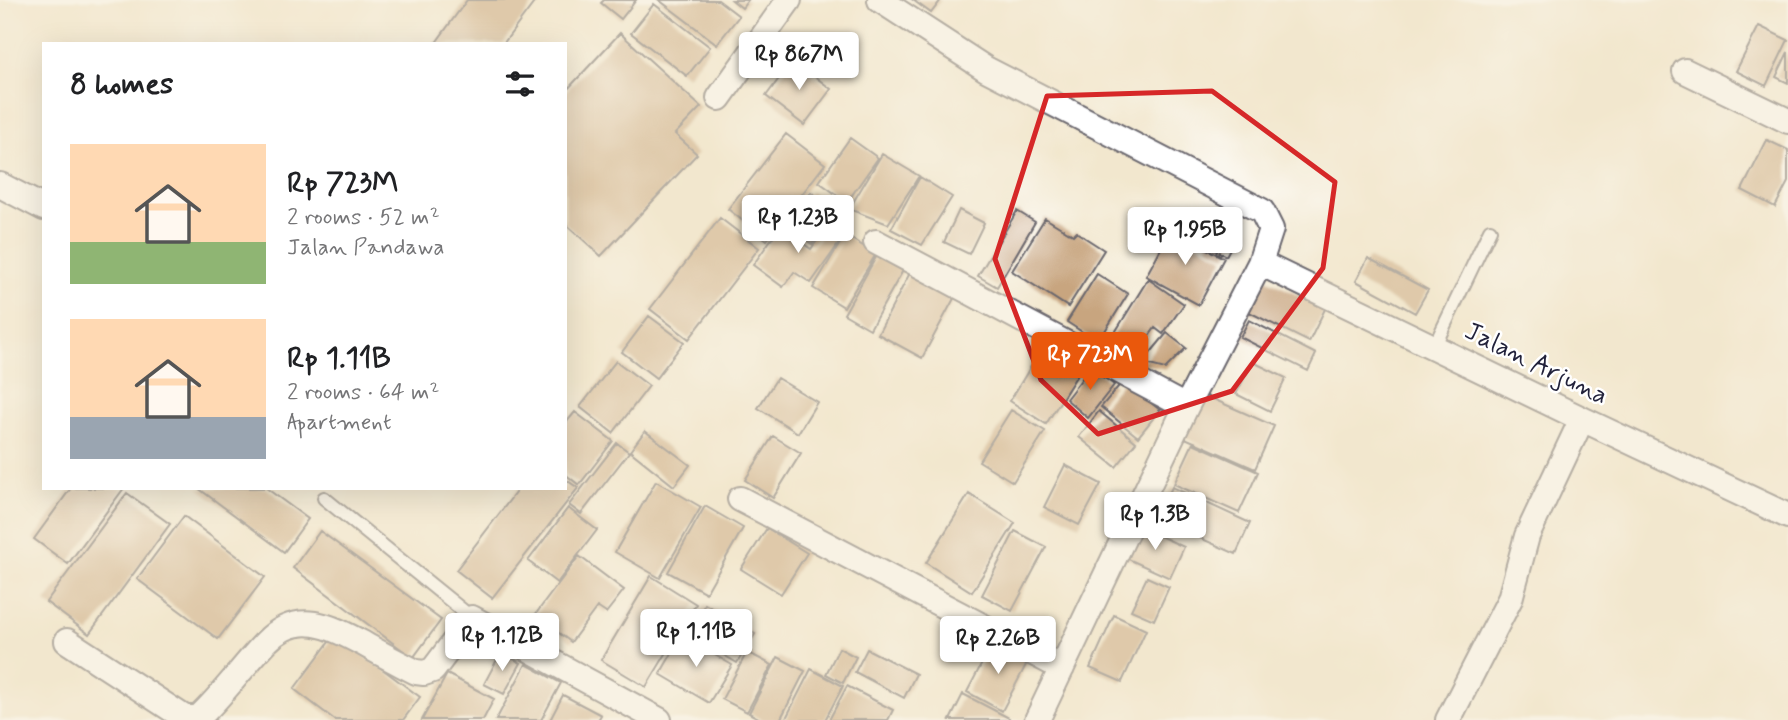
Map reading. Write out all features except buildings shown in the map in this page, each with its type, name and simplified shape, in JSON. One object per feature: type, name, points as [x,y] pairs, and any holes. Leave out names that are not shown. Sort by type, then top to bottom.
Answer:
[{"type":"street","points":[[719,98],[789,0]]},
{"type":"street","points":[[880,0],[986,69],[1262,211],[1271,229],[1259,263],[1186,407],[1037,720]]},
{"type":"street","points":[[1685,71],[1788,121]]},
{"type":"street","points":[[0,185],[42,207]]},
{"type":"street","points":[[876,242],[1186,407]]},
{"type":"street","name":"Jalan Arjuna","points":[[1259,263],[1788,516]]},
{"type":"street","points":[[1448,720],[1510,598],[1527,536],[1582,419]]},
{"type":"street","points":[[740,499],[1062,668]]},
{"type":"street","points":[[66,641],[185,718],[198,718],[268,640],[283,628],[318,623],[334,628],[416,672],[424,673],[433,670],[472,618],[659,720]]},
{"type":"lane","points":[[1434,347],[1490,230]]},
{"type":"lane","points":[[324,498],[472,618]]},
{"type":"highlighted area","points":[[1212,91],[1335,182],[1323,268],[1232,391],[1098,434],[1041,380],[995,259],[1047,96]]}]
